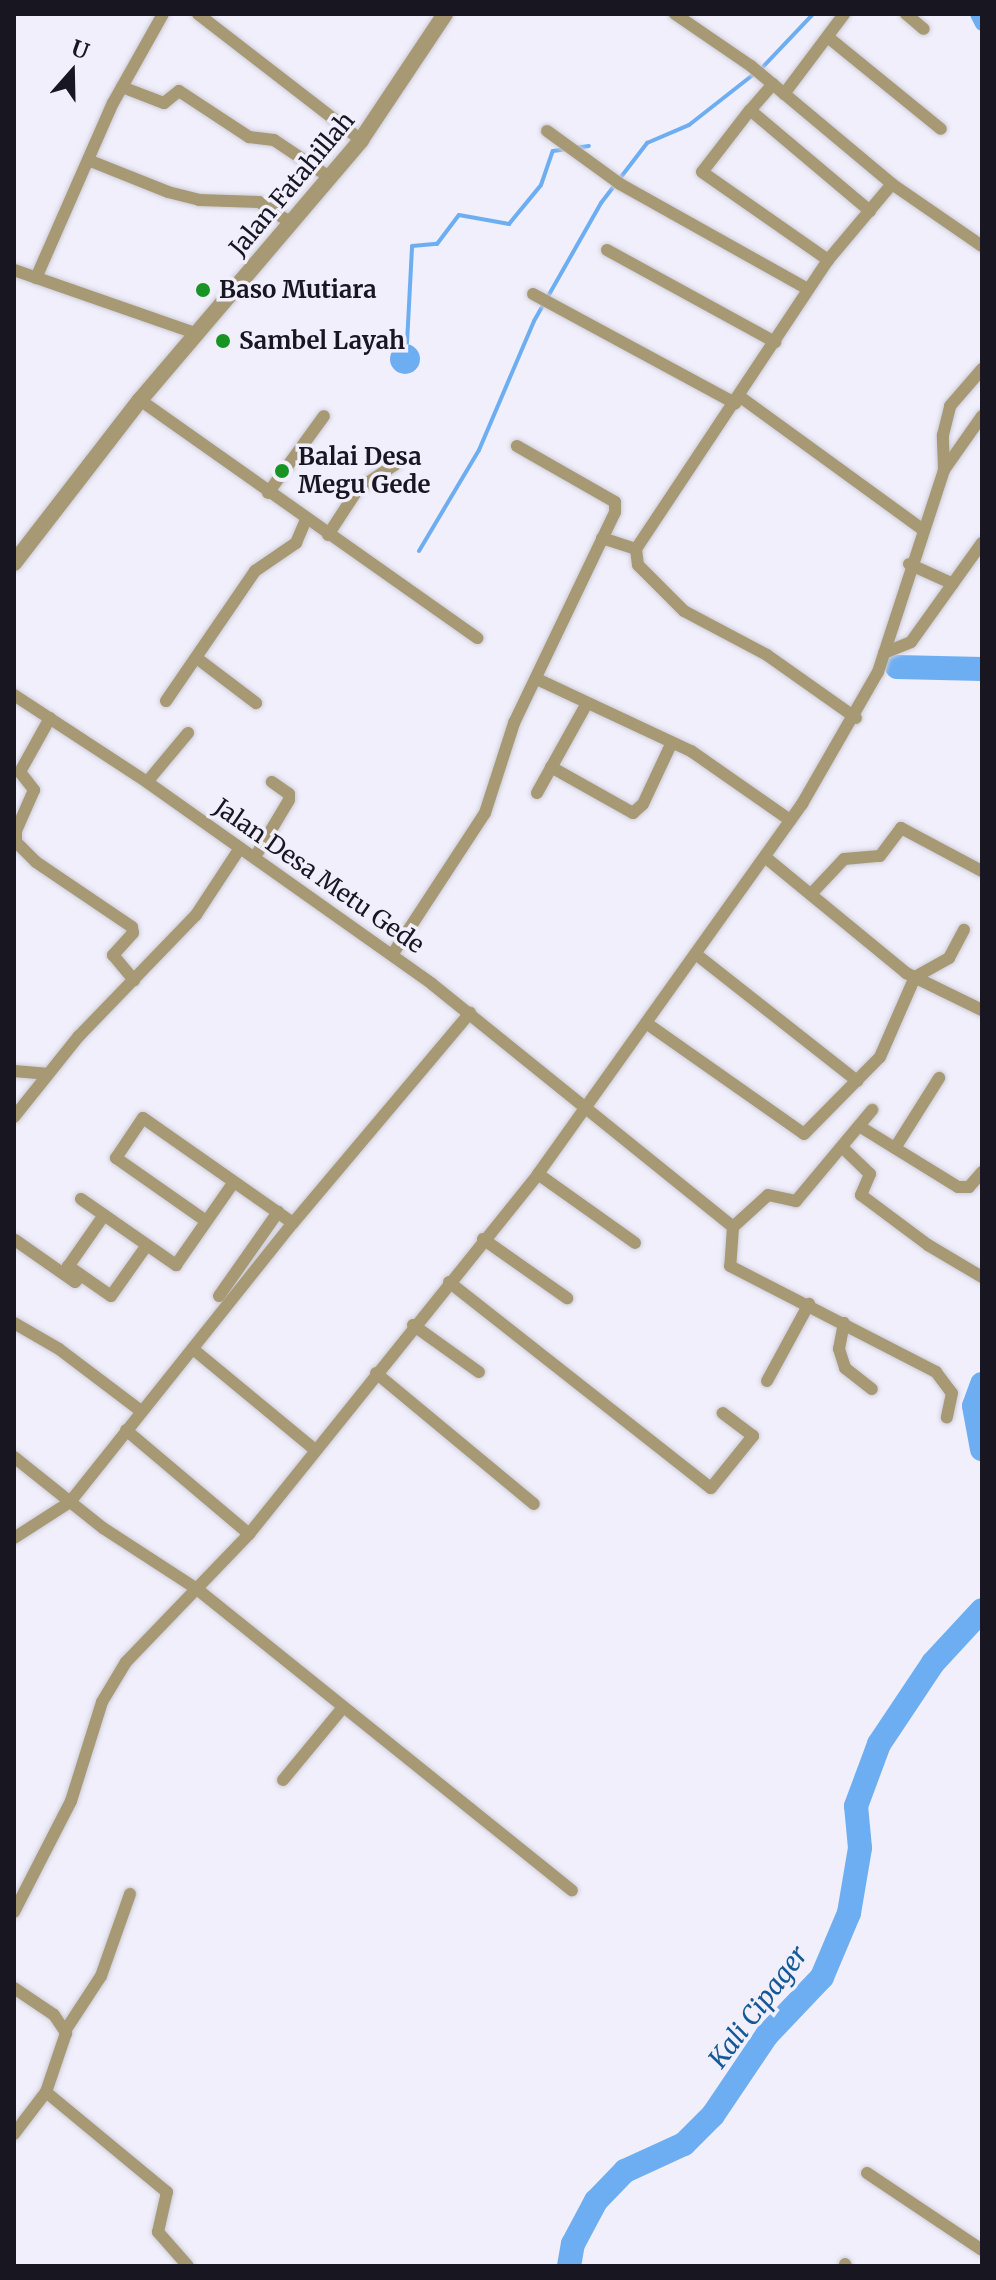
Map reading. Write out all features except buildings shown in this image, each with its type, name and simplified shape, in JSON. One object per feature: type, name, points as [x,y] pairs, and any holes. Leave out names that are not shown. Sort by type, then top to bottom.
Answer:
[{"type":"street","points":[[36,278],[122,87],[163,14]]},
{"type":"street","points":[[198,14],[361,140]]},
{"type":"street","name":"Jalan Fatahillah","points":[[14,563],[140,400],[361,140],[445,14]]},
{"type":"street","points":[[675,14],[691,18],[892,184],[982,246]]},
{"type":"street","points":[[784,94],[844,14]]},
{"type":"street","points":[[906,14],[924,29]]},
{"type":"street","points":[[829,38],[941,129]]},
{"type":"street","points":[[773,84],[702,172],[828,260]]},
{"type":"street","points":[[122,87],[164,103],[179,91],[249,137],[274,140],[329,177]]},
{"type":"street","points":[[750,110],[870,211]]},
{"type":"street","points":[[547,131],[606,176],[808,289]]},
{"type":"street","points":[[88,160],[168,192],[199,200],[259,202],[291,223]]},
{"type":"street","points":[[856,718],[767,655],[684,611],[638,565],[636,549],[828,260],[892,184]]},
{"type":"street","points":[[607,250],[775,342]]},
{"type":"street","points":[[14,270],[198,334]]},
{"type":"street","points":[[538,296],[737,400],[922,529]]},
{"type":"street","points":[[944,470],[943,435],[950,406],[982,369]]},
{"type":"street","points":[[140,400],[477,638]]},
{"type":"street","points":[[268,493],[324,416]]},
{"type":"street","points":[[14,1912],[71,1801],[112,1683],[165,1618],[249,1534],[413,1325],[538,1174],[649,1025],[856,718],[884,653],[909,564],[944,470],[982,416]]},
{"type":"street","points":[[392,955],[485,813],[511,731],[615,512],[615,502],[517,446]]},
{"type":"street","points":[[328,535],[358,489],[396,464]]},
{"type":"street","points":[[166,701],[198,659],[255,571],[296,543],[306,520]]},
{"type":"street","points":[[602,538],[636,549]]},
{"type":"street","points":[[884,653],[911,642],[982,543]]},
{"type":"street","points":[[909,564],[953,584]]},
{"type":"street","points":[[198,659],[256,703]]},
{"type":"street","points":[[537,679],[672,742],[790,820]]},
{"type":"street","name":"Jalan Desa Metu Gede","points":[[14,695],[147,782],[392,955],[470,1013],[733,1227]]},
{"type":"street","points":[[537,793],[587,703]]},
{"type":"street","points":[[50,718],[20,772],[34,790],[16,831],[15,843],[36,862],[132,927],[133,933],[113,955],[134,980]]},
{"type":"street","points":[[147,782],[188,733]]},
{"type":"street","points":[[551,767],[633,813],[643,804],[672,742]]},
{"type":"street","points":[[255,857],[289,800],[289,794],[272,782]]},
{"type":"street","points":[[811,894],[844,859],[880,856],[901,828],[982,871]]},
{"type":"street","points":[[14,1117],[46,1074],[196,915],[240,848]]},
{"type":"street","points":[[765,857],[915,977],[982,1010]]},
{"type":"street","points":[[649,1025],[800,1133],[809,1132],[880,1057],[915,977],[949,958],[964,930]]},
{"type":"street","points":[[697,955],[857,1081]]},
{"type":"street","points":[[14,1538],[70,1502],[293,1223],[470,1013]]},
{"type":"street","points":[[14,1071],[46,1074]]},
{"type":"street","points":[[895,1148],[939,1078]]},
{"type":"street","points":[[872,1110],[796,1201],[768,1195],[733,1227],[727,1254],[730,1266],[936,1372],[952,1393],[947,1417]]},
{"type":"street","points":[[206,1221],[116,1158],[143,1118],[293,1223]]},
{"type":"street","points":[[859,1126],[958,1187],[969,1187],[982,1172]]},
{"type":"street","points":[[842,1147],[870,1174],[861,1195],[928,1245],[982,1277]]},
{"type":"street","points":[[538,1174],[635,1243]]},
{"type":"street","points":[[81,1199],[176,1265],[234,1182]]},
{"type":"street","points":[[219,1296],[278,1212]]},
{"type":"street","points":[[65,1270],[104,1215]]},
{"type":"street","points":[[483,1239],[567,1298]]},
{"type":"street","points":[[15,1240],[65,1270],[81,1275],[111,1296],[147,1245]]},
{"type":"street","points":[[449,1282],[710,1488],[753,1436],[723,1413]]},
{"type":"street","points":[[767,1381],[809,1304]]},
{"type":"street","points":[[14,1323],[141,1411]]},
{"type":"street","points":[[844,1323],[839,1349],[845,1368],[872,1389]]},
{"type":"street","points":[[413,1325],[479,1372]]},
{"type":"street","points":[[193,1349],[315,1450]]},
{"type":"street","points":[[376,1373],[534,1504]]},
{"type":"street","points":[[126,1430],[249,1534]]},
{"type":"street","points":[[14,1457],[70,1502],[197,1589],[341,1710],[572,1891]]},
{"type":"street","points":[[283,1780],[341,1710]]},
{"type":"street","points":[[14,2134],[46,2092],[65,2031],[101,1976],[130,1894]]},
{"type":"street","points":[[14,1988],[54,2015],[65,2031]]},
{"type":"street","points":[[46,2092],[167,2192],[158,2232],[188,2266]]},
{"type":"street","points":[[867,2173],[982,2250]]},
{"type":"water","points":[[405,344],[416,348],[420,359],[416,370],[405,374],[394,370],[390,359],[394,348]]},
{"type":"waterway","points":[[761,69],[813,14]]},
{"type":"waterway","points":[[977,14],[982,24]]},
{"type":"waterway","points":[[419,551],[479,450],[534,321],[601,203],[647,143],[689,125],[754,74]]},
{"type":"waterway","points":[[575,148],[589,146]]},
{"type":"waterway","points":[[407,343],[412,246],[437,244],[459,215],[509,224],[541,185],[553,151],[567,149]]},
{"type":"waterway","points":[[897,667],[982,669]]},
{"type":"waterway","name":"Kali Cipager","points":[[982,1384],[974,1406],[982,1449]]},
{"type":"waterway","name":"Kali Cipager","points":[[569,2266],[573,2244],[596,2201],[625,2171],[684,2144],[713,2115],[767,2035],[822,1977],[849,1913],[860,1848],[856,1806],[879,1744],[933,1663],[982,1610]]},
{"type":"place","name":"Baso Mutiara","points":[[203,290]]},
{"type":"place","name":"Sambel Layah","points":[[223,341]]},
{"type":"place","name":"Balai Desa Megu Gede","points":[[282,471]]}]
